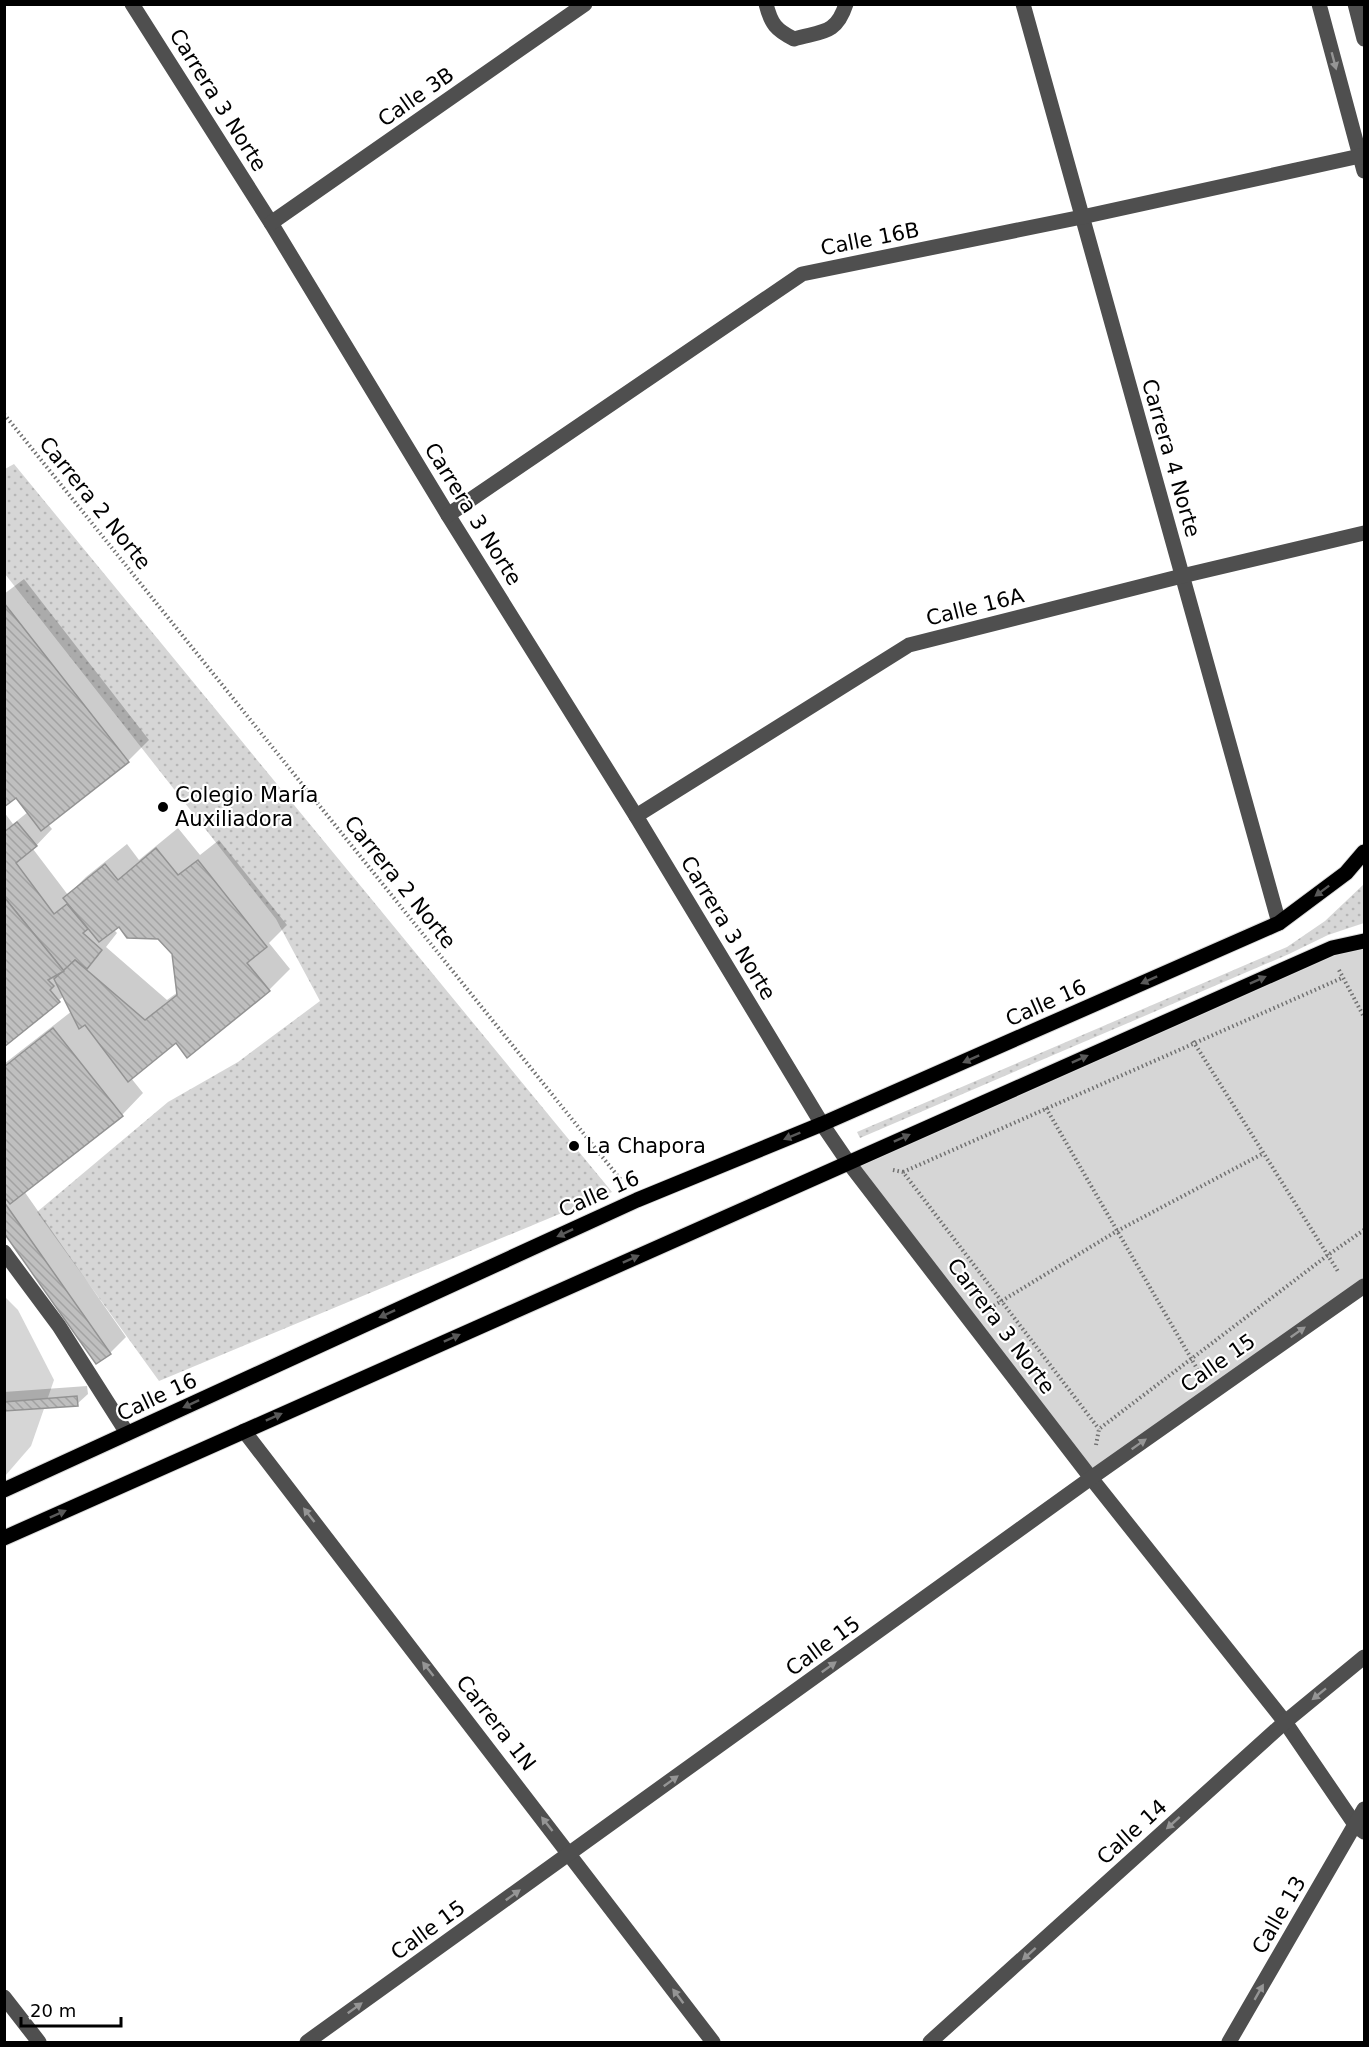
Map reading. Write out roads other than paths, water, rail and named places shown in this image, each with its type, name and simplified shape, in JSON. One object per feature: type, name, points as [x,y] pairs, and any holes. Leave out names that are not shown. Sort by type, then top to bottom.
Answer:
[{"type":"main road","name":"Calle 16","points":[[4,1490],[637,1200],[822,1124],[1279,923],[1346,873],[1365,852]]},
{"type":"main road","points":[[4,1538],[1332,948],[1365,941]]},
{"type":"street","name":"Carrera 3 Norte","points":[[132,4],[271,223],[448,515],[636,816],[822,1124],[848,1162],[1091,1478],[1285,1722],[1360,1829]]},
{"type":"street","name":"Calle 3B","points":[[271,223],[585,4]]},
{"type":"street","points":[[766,4],[778,31],[794,39],[832,28],[842,19],[846,4]]},
{"type":"street","name":"Carrera 4 Norte","points":[[1023,4],[1279,923]]},
{"type":"street","points":[[1319,4],[1365,171]]},
{"type":"street","points":[[1355,4],[1365,39]]},
{"type":"street","name":"Calle 16B","points":[[448,515],[802,274],[1082,217],[1362,156]]},
{"type":"street","name":"Calle 16A","points":[[636,816],[909,645],[1182,576],[1365,533]]},
{"type":"street","points":[[4,1252],[58,1326],[127,1433]]},
{"type":"street","name":"Calle 15","points":[[307,2043],[1091,1478],[1365,1286]]},
{"type":"street","name":"Carrera 1N","points":[[244,1431],[713,2043]]},
{"type":"street","name":"Calle 14","points":[[930,2043],[1285,1722],[1365,1657]]},
{"type":"street","name":"Calle 13","points":[[1229,2043],[1360,1829],[1365,1809]]},
{"type":"street","points":[[4,1997],[39,2043]]},
{"type":"place","name":"Colegio María Auxiliadora","points":[[163,807]]},
{"type":"place","name":"La Chapora","points":[[574,1146]]}]
